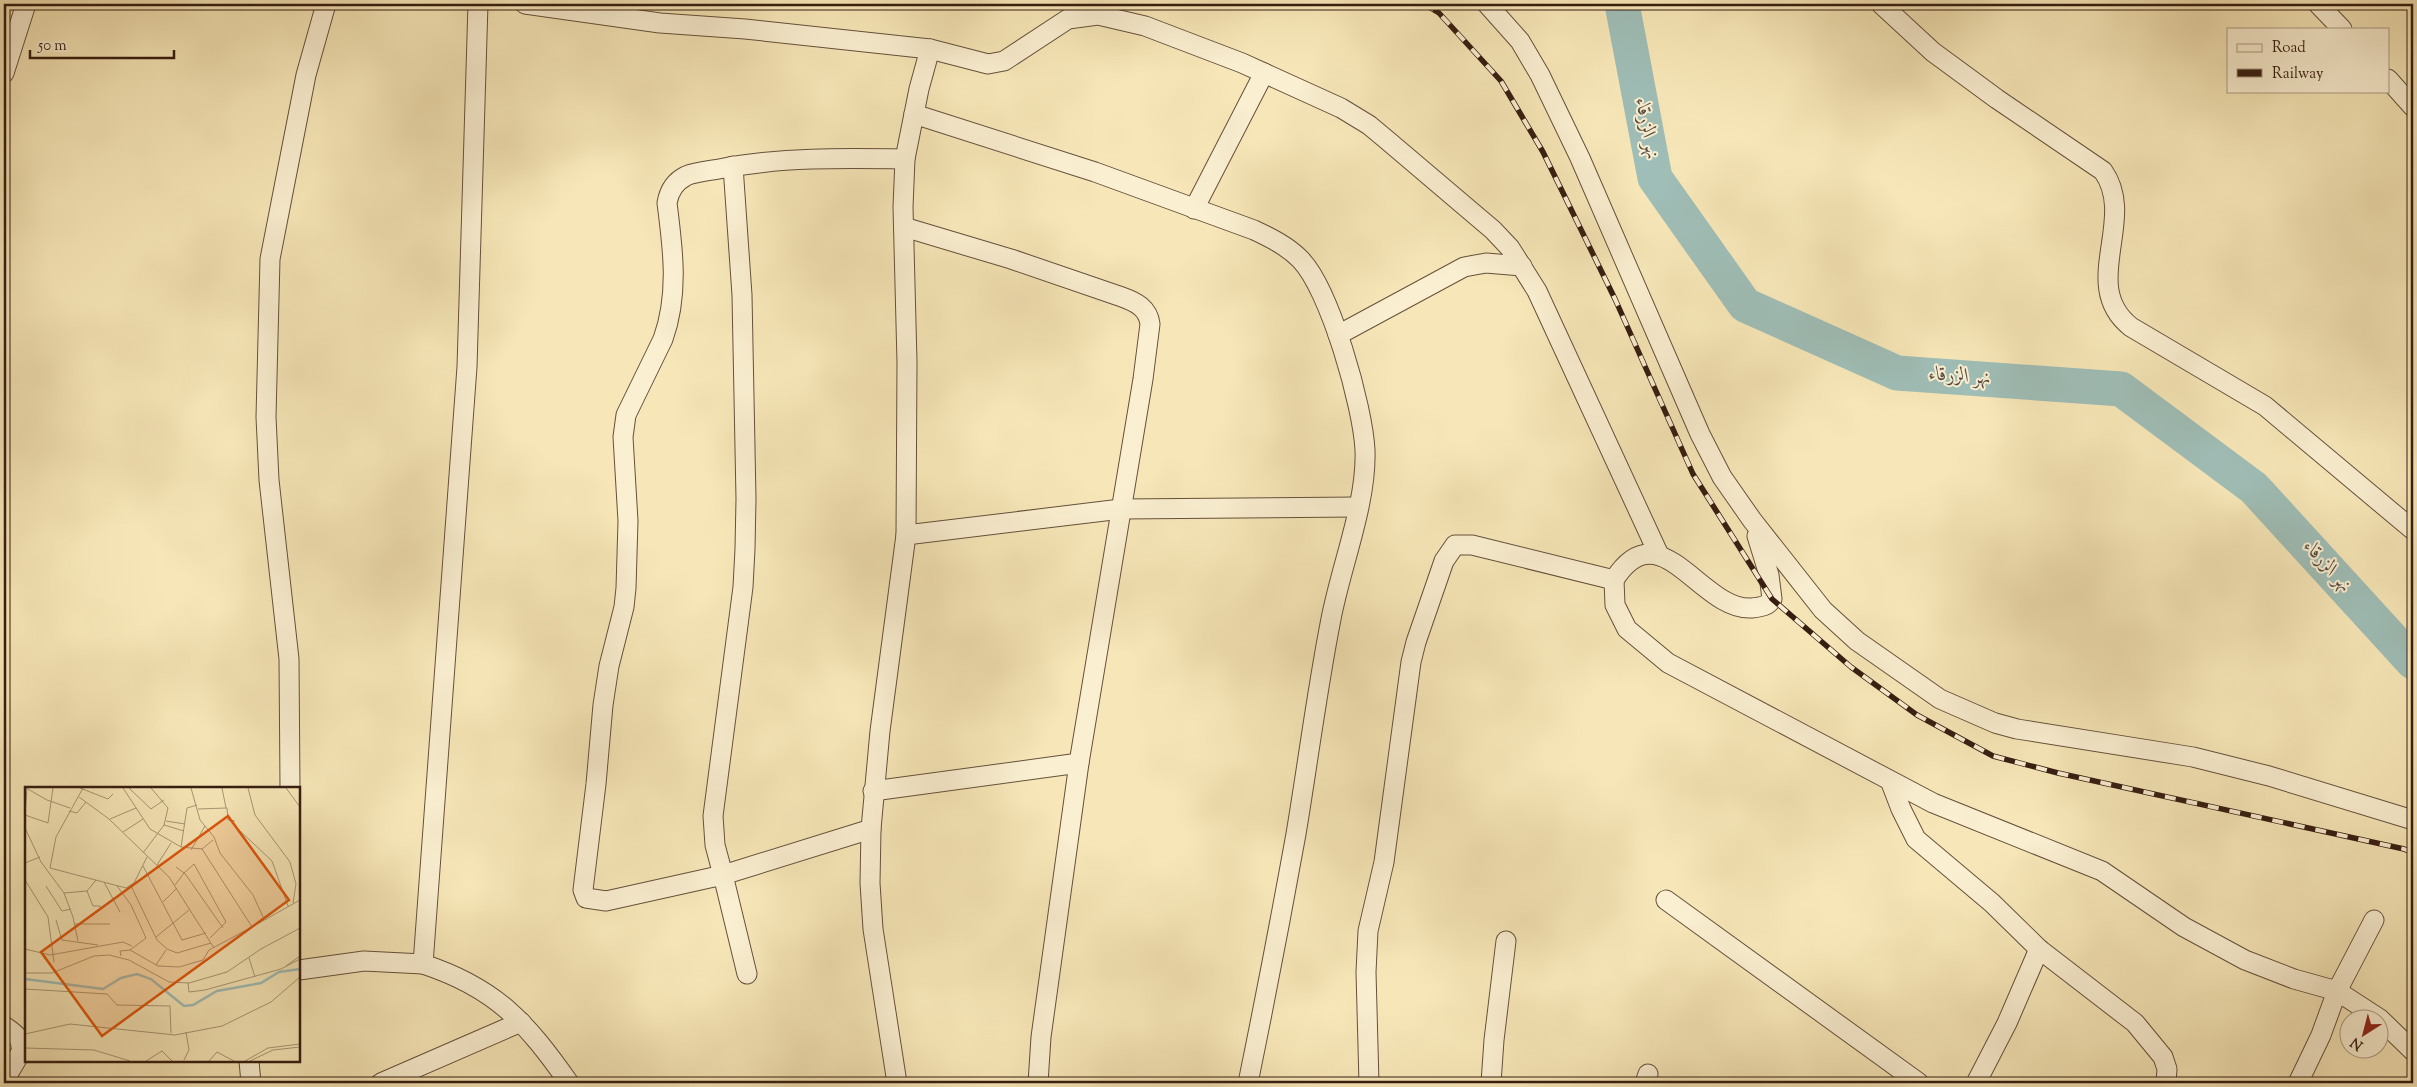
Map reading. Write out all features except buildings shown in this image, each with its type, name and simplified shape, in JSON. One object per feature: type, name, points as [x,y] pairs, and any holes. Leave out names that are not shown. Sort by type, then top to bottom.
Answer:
[{"type":"street","points":[[4,73],[26,4]]},
{"type":"street","points":[[290,787],[289,659],[269,480],[266,417],[270,259],[306,75],[326,4]]},
{"type":"street","points":[[423,964],[467,367],[478,4]]},
{"type":"street","points":[[525,4],[660,23],[745,29],[930,49],[988,64],[1004,62],[1068,19],[1098,15],[1145,26],[1264,73],[1342,108],[1370,125],[1493,230],[1522,266],[1536,291],[1659,555]]},
{"type":"street","points":[[1487,4],[1520,41],[1540,75],[1580,158],[1700,434],[1722,477],[1805,589],[1837,624],[1911,680],[1957,707],[2017,729],[2193,757],[2269,776],[2413,820]]},
{"type":"street","points":[[1881,4],[1933,52],[1997,99],[2103,171],[2111,186],[2116,207],[2107,266],[2110,295],[2114,309],[2121,319],[2131,327],[2264,406],[2413,530]]},
{"type":"street","points":[[2318,4],[2341,28]]},
{"type":"street","points":[[897,1083],[873,929],[870,883],[871,828],[873,791],[906,535],[905,159],[930,49]]},
{"type":"street","points":[[1194,209],[1264,73]]},
{"type":"street","points":[[2390,81],[2413,107]]},
{"type":"street","points":[[914,114],[1095,172],[1254,230],[1276,240],[1301,259],[1318,287],[1338,335],[1364,434],[1365,470],[1331,617],[1296,832],[1248,1083]]},
{"type":"street","points":[[871,828],[723,875],[606,901],[586,898],[583,890],[603,706],[624,607],[628,521],[623,437],[626,415],[663,339],[668,326],[672,296],[674,252],[667,203],[668,196],[672,187],[687,176],[733,166],[802,160],[905,159]]},
{"type":"street","points":[[733,166],[742,295],[746,499],[743,587],[714,816],[715,845],[747,974]]},
{"type":"street","points":[[904,227],[1011,259],[1134,301],[1149,315],[1150,324],[1143,379],[1078,763],[1041,1037],[1038,1083]]},
{"type":"street","points":[[1338,335],[1464,267],[1486,263],[1522,266]]},
{"type":"street","points":[[906,535],[1121,509],[1357,507]]},
{"type":"street","points":[[1752,520],[1773,593],[1769,604],[1742,609],[1731,606],[1717,598],[1670,559],[1659,555],[1645,555],[1635,558],[1623,567],[1614,580],[1615,605],[1627,629],[1668,664],[1796,730],[1891,783],[1953,812],[2102,871],[2184,927],[2245,960],[2294,979],[2337,991],[2380,1019],[2413,1050]]},
{"type":"street","points":[[1369,1083],[1366,972],[1368,931],[1384,862],[1411,662],[1424,618],[1448,554],[1455,545],[1472,545],[1614,580]]},
{"type":"street","points":[[873,791],[1078,763]]},
{"type":"street","points":[[1891,783],[1916,839],[1992,903],[2039,949],[2135,1023],[2163,1057],[2167,1069],[2166,1083]]},
{"type":"street","points":[[1666,900],[1919,1083]]},
{"type":"street","points":[[2298,1083],[2321,1035],[2337,991],[2374,920]]},
{"type":"street","points":[[1491,1083],[1506,941]]},
{"type":"street","points":[[1976,1083],[2010,1015],[2039,949]]},
{"type":"street","points":[[300,970],[364,961],[423,964],[455,975],[482,990],[521,1022],[569,1083]]},
{"type":"street","points":[[380,1083],[521,1022]]},
{"type":"street","points":[[4,1026],[17,1035],[22,1047],[4,1081]]},
{"type":"street","points":[[249,1062],[251,1083]]},
{"type":"waterway","name":"نهر الزرقاء","points":[[1622,4],[1655,178],[1745,305],[1897,373],[2121,389],[2254,488],[2413,662]]},
{"type":"railway","points":[[1424,4],[1439,13],[1501,81],[1543,152],[1615,299],[1693,474],[1772,599],[1851,667],[1917,715],[1993,756],[2058,773],[2404,849],[2413,853]]}]
